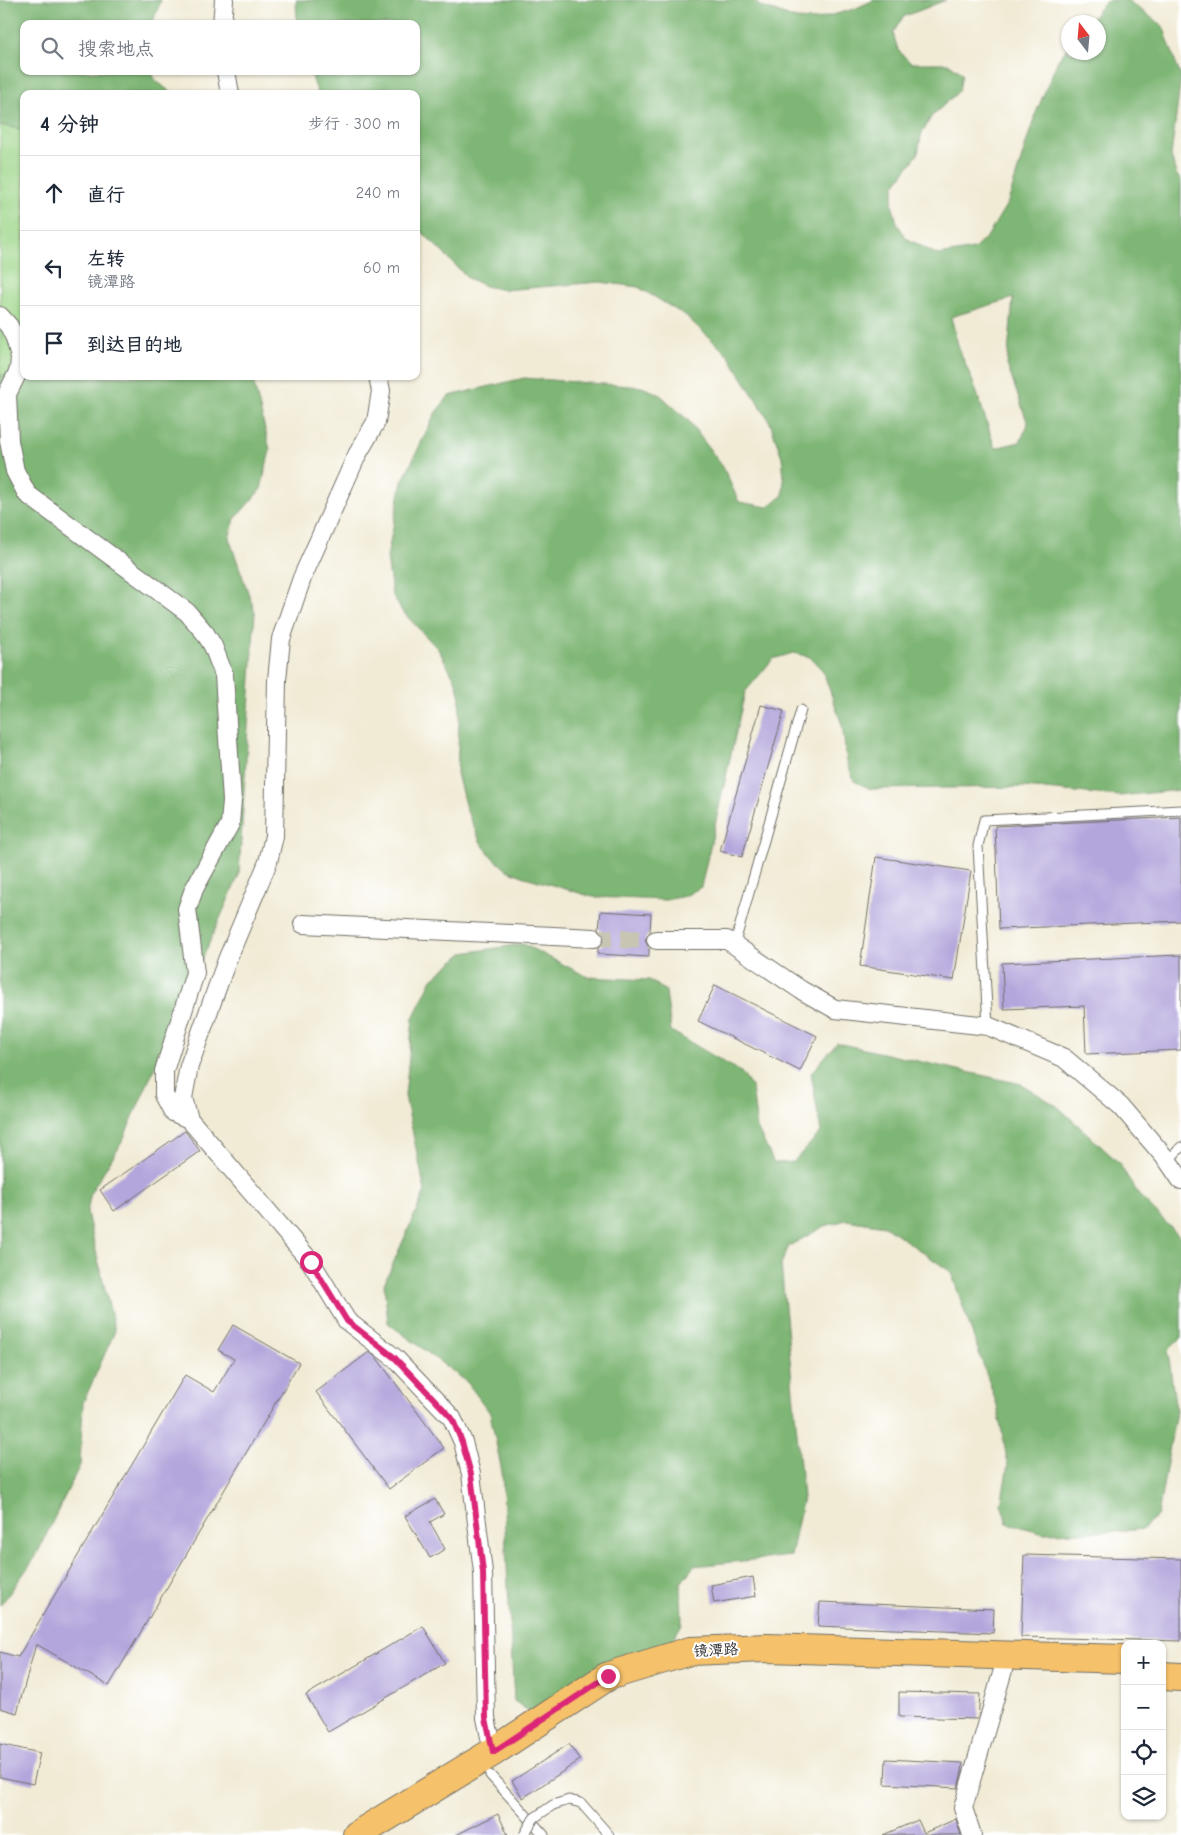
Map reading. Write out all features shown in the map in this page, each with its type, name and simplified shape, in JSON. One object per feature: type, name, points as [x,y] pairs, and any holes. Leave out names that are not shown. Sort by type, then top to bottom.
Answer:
[{"type":"main road","name":"镜潭路","points":[[393,1835],[492,1764],[608,1676],[690,1651],[767,1648],[1121,1659]]},
{"type":"main road","name":"镜潭路","points":[[357,1835],[492,1764],[610,1696],[689,1664],[766,1659],[1121,1674]]},
{"type":"main road","points":[[1166,1661],[1181,1661]]},
{"type":"main road","points":[[1166,1676],[1181,1677]]},
{"type":"street","points":[[222,20],[224,0]]},
{"type":"street","points":[[227,75],[229,90]]},
{"type":"street","points":[[0,316],[9,326],[15,338],[20,357],[19,370],[7,394],[9,441],[15,471],[27,494],[187,612],[213,646],[224,674],[232,801],[230,824],[194,889],[186,909],[195,973],[164,1071],[164,1095],[173,1112],[189,1119]]},
{"type":"street","points":[[379,380],[381,391],[376,422],[357,455],[302,578],[281,638],[277,680],[274,836],[268,862],[227,960],[189,1066],[183,1098],[189,1119],[311,1262],[347,1321],[395,1358],[452,1418],[462,1442],[471,1474],[482,1562],[486,1718],[492,1764]]},
{"type":"street","points":[[303,924],[594,938]]},
{"type":"street","points":[[656,940],[727,940],[801,990],[835,1009],[988,1026],[1064,1058],[1121,1106],[1168,1161],[1181,1180]]},
{"type":"street","points":[[972,1835],[963,1808],[1004,1670]]},
{"type":"lane","points":[[734,946],[801,710]]},
{"type":"lane","points":[[988,1026],[978,846],[984,820],[1181,810]]},
{"type":"lane","points":[[1168,1161],[1181,1147]]},
{"type":"lane","points":[[492,1764],[544,1835]]},
{"type":"lane","points":[[524,1835],[534,1818],[554,1805],[569,1800],[581,1803],[609,1835]]},
{"type":"green space","points":[[0,0],[161,0],[154,20],[20,20],[20,75],[153,75],[154,79],[168,90],[20,90],[20,129],[0,125]]},
{"type":"green space","points":[[296,0],[753,0],[760,6],[796,19],[815,20],[854,9],[874,0],[946,0],[903,17],[893,33],[898,50],[911,63],[948,63],[962,73],[959,91],[931,117],[921,135],[918,154],[895,185],[892,204],[897,223],[906,238],[938,255],[974,249],[987,237],[1008,202],[1035,115],[1061,56],[1061,60],[1106,60],[1106,15],[1095,15],[1104,3],[1110,0],[1127,0],[1163,26],[1181,77],[1171,156],[1176,174],[1181,180],[1181,790],[1119,796],[1023,787],[871,789],[854,781],[847,762],[842,725],[823,671],[810,657],[793,653],[773,659],[745,692],[701,887],[685,896],[666,900],[593,897],[507,870],[493,858],[481,843],[466,809],[457,773],[460,698],[456,681],[438,649],[401,610],[392,594],[387,557],[402,482],[436,412],[449,396],[524,378],[642,387],[659,394],[688,420],[723,467],[739,502],[768,507],[783,495],[784,477],[782,457],[769,420],[728,355],[686,316],[638,287],[600,282],[504,290],[485,286],[468,278],[420,230],[420,90],[317,90],[311,75],[420,75],[420,20],[297,20]],"holes":[[[1013,298],[1007,365],[1028,424],[1020,442],[995,448],[975,387],[959,349],[951,317]]]},
{"type":"green space","points":[[0,125],[20,129],[20,371],[0,376]]},
{"type":"green space","points":[[20,371],[20,380],[253,380],[270,450],[261,489],[235,519],[229,538],[255,612],[239,875],[122,1142],[91,1192],[87,1213],[115,1331],[83,1403],[80,1465],[35,1558],[0,1606],[0,376]]},
{"type":"green space","points":[[523,944],[588,977],[649,980],[666,991],[671,1031],[741,1072],[752,1088],[757,1128],[774,1163],[793,1162],[821,1132],[811,1073],[837,1043],[1021,1084],[1057,1106],[1117,1161],[1140,1196],[1181,1238],[1181,1338],[1168,1351],[1176,1411],[1158,1515],[1143,1529],[1123,1531],[1044,1533],[1007,1523],[1001,1504],[1008,1465],[997,1405],[951,1272],[885,1226],[846,1220],[825,1226],[789,1246],[781,1264],[803,1497],[791,1556],[694,1566],[681,1583],[682,1624],[672,1641],[617,1663],[530,1712],[514,1701],[502,1472],[490,1413],[467,1382],[388,1323],[384,1284],[425,1191],[405,1096],[413,1018],[432,979],[463,953]]},
{"type":"building","points":[[761,705],[784,711],[742,857],[720,851]]},
{"type":"building","points":[[1181,817],[1181,921],[999,929],[995,826]]},
{"type":"building","points":[[876,857],[971,871],[954,980],[860,966]]},
{"type":"building","points":[[601,911],[651,914],[650,931],[645,940],[649,948],[649,957],[598,954],[598,948],[605,939],[604,934],[599,929]]},
{"type":"building","points":[[1181,955],[1181,1050],[1086,1054],[1084,1006],[1004,1009],[1002,963]]},
{"type":"building","points":[[715,985],[817,1036],[800,1071],[698,1021]]},
{"type":"building","points":[[185,1131],[200,1151],[114,1211],[100,1190]]},
{"type":"building","points":[[233,1325],[299,1363],[109,1686],[36,1644],[17,1713],[0,1708],[0,1652],[18,1657],[185,1375],[214,1392],[234,1359],[218,1350]]},
{"type":"building","points":[[369,1352],[376,1357],[444,1448],[389,1489],[316,1392]]},
{"type":"building","points":[[435,1499],[444,1514],[430,1522],[445,1549],[430,1558],[405,1516]]},
{"type":"building","points":[[1024,1555],[1181,1559],[1181,1641],[1021,1637]]},
{"type":"building","points":[[753,1577],[756,1596],[714,1603],[711,1585]]},
{"type":"building","points":[[820,1602],[994,1609],[993,1633],[818,1626]]},
{"type":"building","points":[[423,1626],[445,1663],[328,1732],[306,1695]]},
{"type":"building","points":[[899,1692],[980,1694],[978,1719],[899,1717]]},
{"type":"building","points":[[0,1744],[40,1753],[33,1784],[0,1777]]},
{"type":"building","points":[[569,1744],[580,1760],[523,1798],[512,1781]]},
{"type":"building","points":[[886,1759],[963,1763],[958,1788],[885,1784]]},
{"type":"building","points":[[498,1814],[508,1835],[456,1835]]},
{"type":"building","points":[[956,1819],[961,1835],[883,1835],[918,1820],[924,1833]]},
{"type":"tunnel","points":[[594,938],[656,940]]},
{"type":"route","points":[[311,1262],[347,1321],[395,1358],[452,1418],[462,1442],[471,1474],[483,1572],[486,1718],[493,1752],[608,1676]]}]
